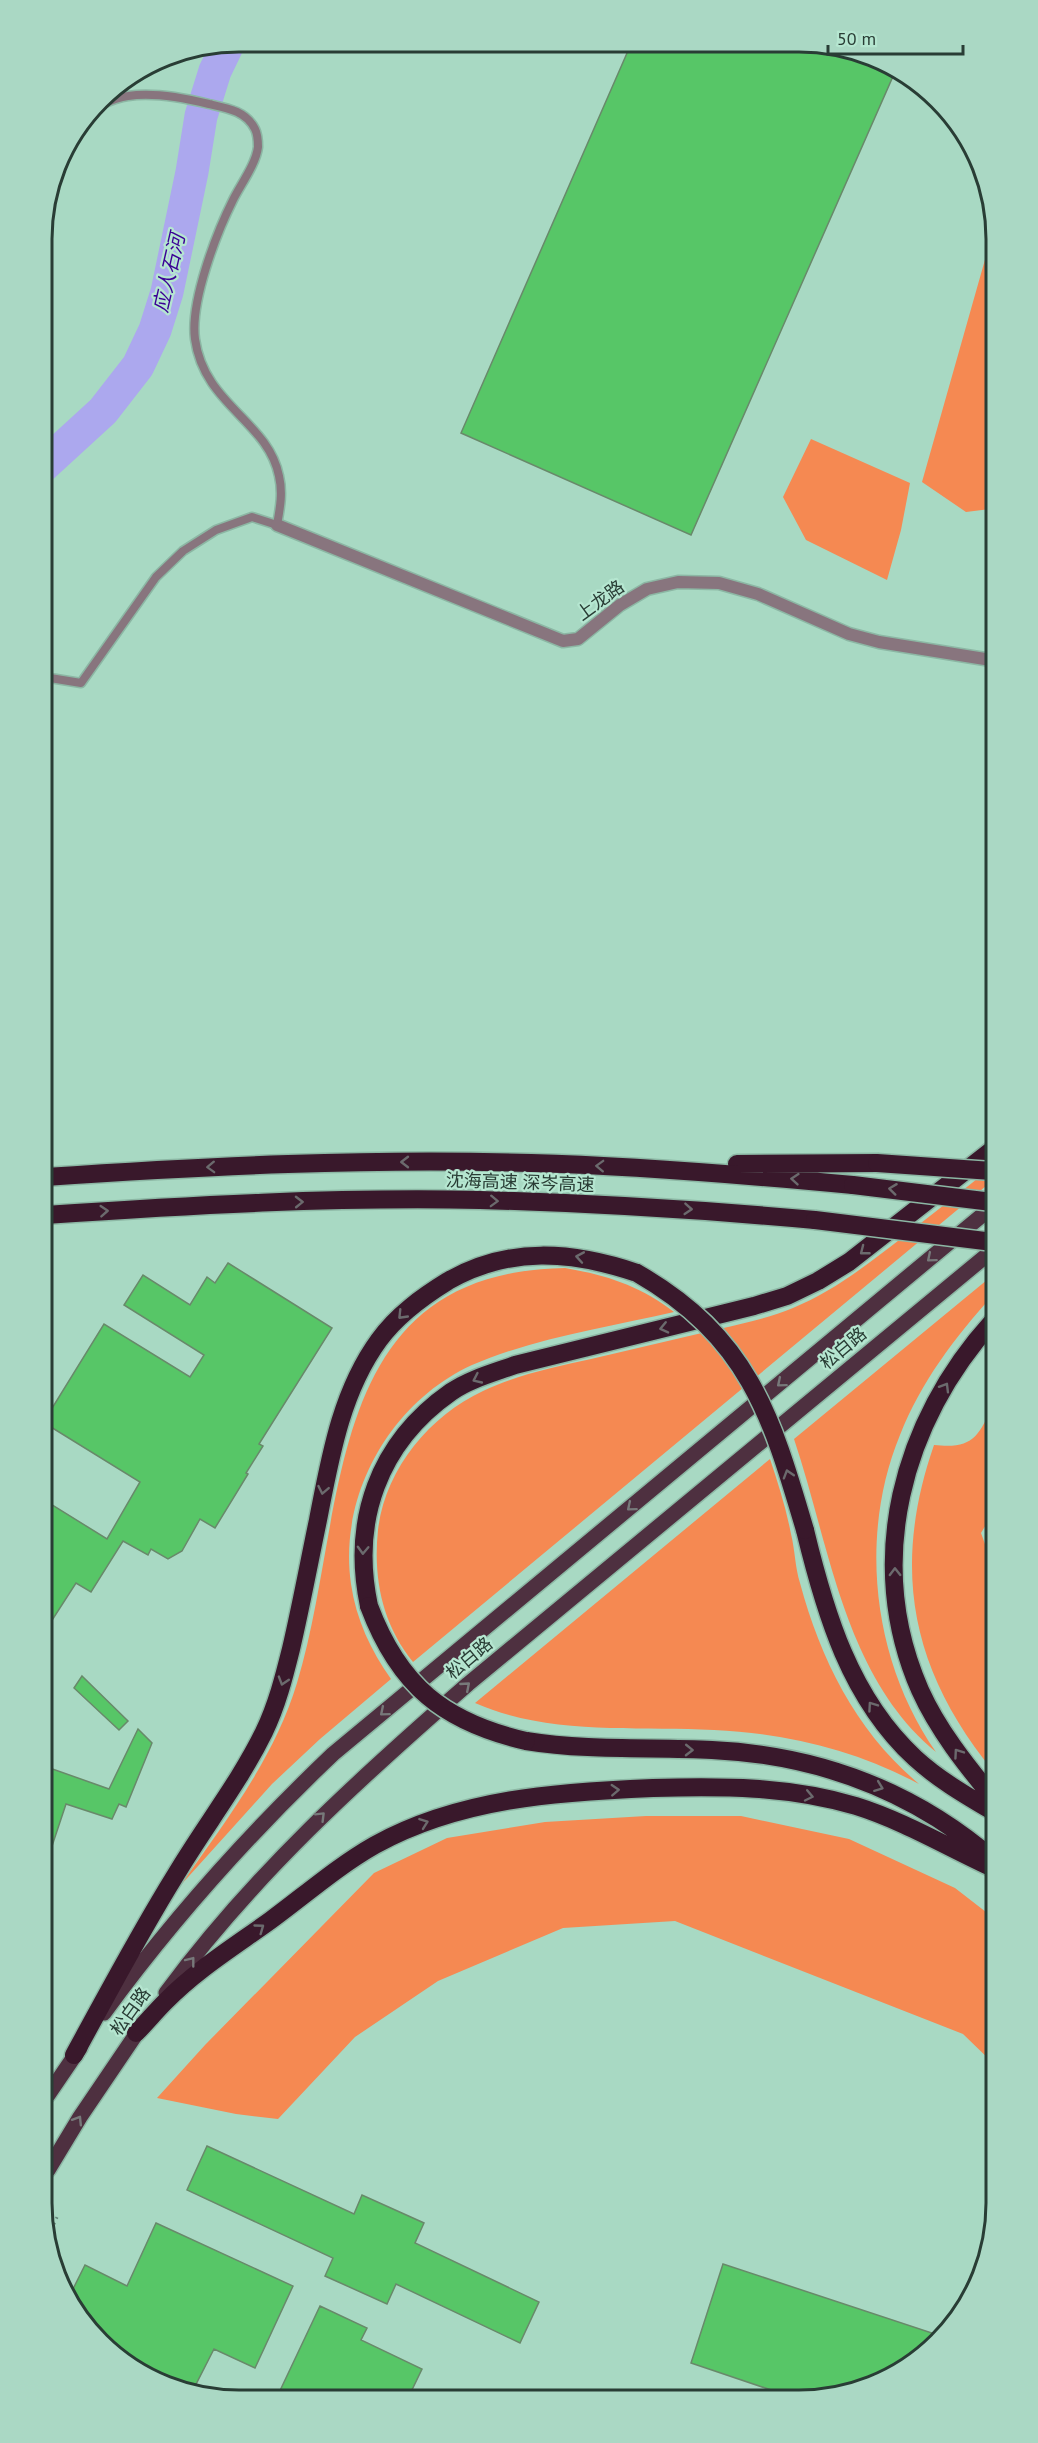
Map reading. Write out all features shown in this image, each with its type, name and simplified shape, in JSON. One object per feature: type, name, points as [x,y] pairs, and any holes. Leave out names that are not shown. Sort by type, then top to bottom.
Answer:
[{"type":"highway","points":[[985,1855],[928,1811],[889,1790],[850,1775],[803,1762],[757,1754],[713,1750],[592,1747],[526,1741],[495,1734],[470,1724],[448,1712],[427,1696],[393,1658],[380,1637],[369,1606],[364,1582],[362,1551],[367,1512],[380,1475],[399,1442],[425,1414],[452,1392],[478,1378],[536,1359],[787,1296],[849,1262],[986,1155]]},
{"type":"highway","name":"沈海高速 深岑高速","points":[[53,1176],[173,1168],[342,1162],[530,1163],[642,1168],[853,1185],[986,1201]]},
{"type":"highway","points":[[642,1168],[778,1163],[877,1163],[986,1171]]},
{"type":"highway","name":"沈海高速 深岑高速","points":[[53,1215],[258,1203],[478,1200],[689,1209],[815,1220],[985,1241]]},
{"type":"highway","points":[[74,2055],[168,1886],[228,1796],[264,1731],[289,1659],[333,1446],[344,1409],[359,1374],[379,1340],[405,1310],[470,1268],[538,1255],[572,1256],[605,1262],[637,1273],[669,1291],[722,1339],[743,1368],[779,1443],[805,1530],[816,1577],[849,1668],[889,1729],[915,1758],[950,1785],[985,1807]]},
{"type":"highway","points":[[985,1331],[955,1370],[916,1441],[899,1503],[894,1578],[907,1656],[921,1690],[940,1728],[985,1788]]},
{"type":"highway","points":[[136,2033],[166,2000],[200,1972],[328,1876],[375,1845],[418,1825],[459,1810],[506,1800],[578,1792],[716,1786],[806,1794],[856,1807],[895,1821],[985,1865]]},
{"type":"main road","name":"松白路","points":[[52,2089],[113,2001],[205,1888],[279,1806],[333,1754],[986,1214]]},
{"type":"main road","name":"松白路","points":[[52,2163],[136,2033],[221,1922],[273,1864],[379,1762],[477,1676],[985,1256]]},
{"type":"street","name":"上龙路","points":[[277,525],[563,641],[578,639],[620,605],[647,589],[678,582],[719,583],[758,594],[849,634],[879,642],[986,659]]},
{"type":"lane","points":[[53,678],[81,683],[156,577],[183,551],[216,531],[252,517],[277,525],[282,500],[279,474],[270,451],[210,384],[200,362],[195,338],[195,313],[208,261],[227,210],[258,147],[256,130],[246,116],[231,109],[182,97],[128,96],[115,100]]},
{"type":"path","points":[[54,2225],[58,2215]]},
{"type":"shaded area","points":[[986,256],[986,510],[966,512],[922,482]]},
{"type":"shaded area","points":[[811,439],[910,483],[901,530],[887,580],[806,540],[783,497]]},
{"type":"shaded area","points":[[986,1172],[986,1186],[413,1662],[394,1632],[382,1600],[377,1566],[378,1530],[382,1508],[400,1466],[428,1430],[445,1415],[483,1391],[522,1376],[775,1315],[793,1308],[823,1294],[864,1267]]},
{"type":"shaded area","points":[[565,1268],[595,1274],[636,1288],[674,1312],[546,1340],[472,1365],[443,1381],[417,1402],[395,1427],[376,1455],[362,1485],[353,1517],[349,1551],[353,1597],[361,1622],[371,1646],[391,1679],[320,1739],[272,1784],[180,1886],[247,1789],[262,1764],[287,1711],[297,1683],[313,1616],[340,1478],[358,1413],[386,1356],[427,1310],[485,1280]]},
{"type":"shaded area","points":[[985,1281],[985,1304],[940,1361],[908,1415],[887,1474],[879,1515],[876,1556],[879,1598],[886,1639],[898,1679],[915,1717],[936,1752],[905,1721],[880,1686],[860,1648],[830,1565],[794,1439]]},
{"type":"shaded area","points":[[985,1421],[985,1526],[981,1533],[985,1545],[985,1760],[966,1734],[944,1696],[927,1657],[917,1617],[912,1576],[914,1534],[921,1491],[934,1445],[947,1446],[965,1443],[972,1439]]},
{"type":"shaded area","points":[[770,1459],[787,1515],[800,1583],[819,1640],[831,1667],[844,1693],[877,1742],[919,1784],[845,1753],[793,1739],[714,1730],[562,1725],[533,1721],[475,1703]]},
{"type":"shaded area","points":[[646,1816],[741,1816],[849,1839],[955,1888],[985,1911],[985,2055],[963,2034],[675,1921],[563,1928],[438,1981],[355,2037],[278,2119],[236,2114],[157,2098],[205,2045],[374,1873],[447,1838],[545,1822]]},
{"type":"building","points":[[627,52],[823,54],[859,62],[892,78],[691,535],[461,433]]},
{"type":"building","points":[[228,1263],[332,1328],[259,1444],[263,1446],[215,1528],[200,1519],[182,1551],[168,1559],[151,1549],[148,1555],[123,1541],[91,1592],[76,1583],[52,1620],[52,1505],[107,1539],[140,1482],[52,1428],[52,1408],[104,1324],[190,1377],[204,1355],[124,1305],[143,1275],[190,1305],[207,1277],[215,1283]]},
{"type":"building","points":[[82,1676],[128,1721],[119,1730],[74,1688]]},
{"type":"building","points":[[138,1729],[152,1743],[126,1807],[119,1804],[112,1819],[66,1804],[52,1845],[52,1769],[109,1789]]},
{"type":"building","points":[[207,2146],[354,2214],[362,2195],[424,2223],[415,2243],[539,2302],[520,2343],[396,2284],[387,2304],[325,2276],[333,2258],[187,2190]]},
{"type":"building","points":[[156,2223],[293,2286],[255,2368],[214,2349],[196,2385],[179,2381],[157,2371],[126,2352],[107,2336],[91,2317],[73,2289],[85,2265],[127,2286]]},
{"type":"building","points":[[723,2264],[933,2333],[903,2359],[881,2371],[859,2381],[823,2389],[771,2390],[691,2363]]},
{"type":"building","points":[[320,2306],[367,2328],[361,2340],[422,2369],[412,2390],[280,2390]]},
{"type":"waterway","name":"应人石河","points":[[53,457],[103,411],[138,366],[155,330],[167,292],[201,116],[215,71],[223,53]]}]
